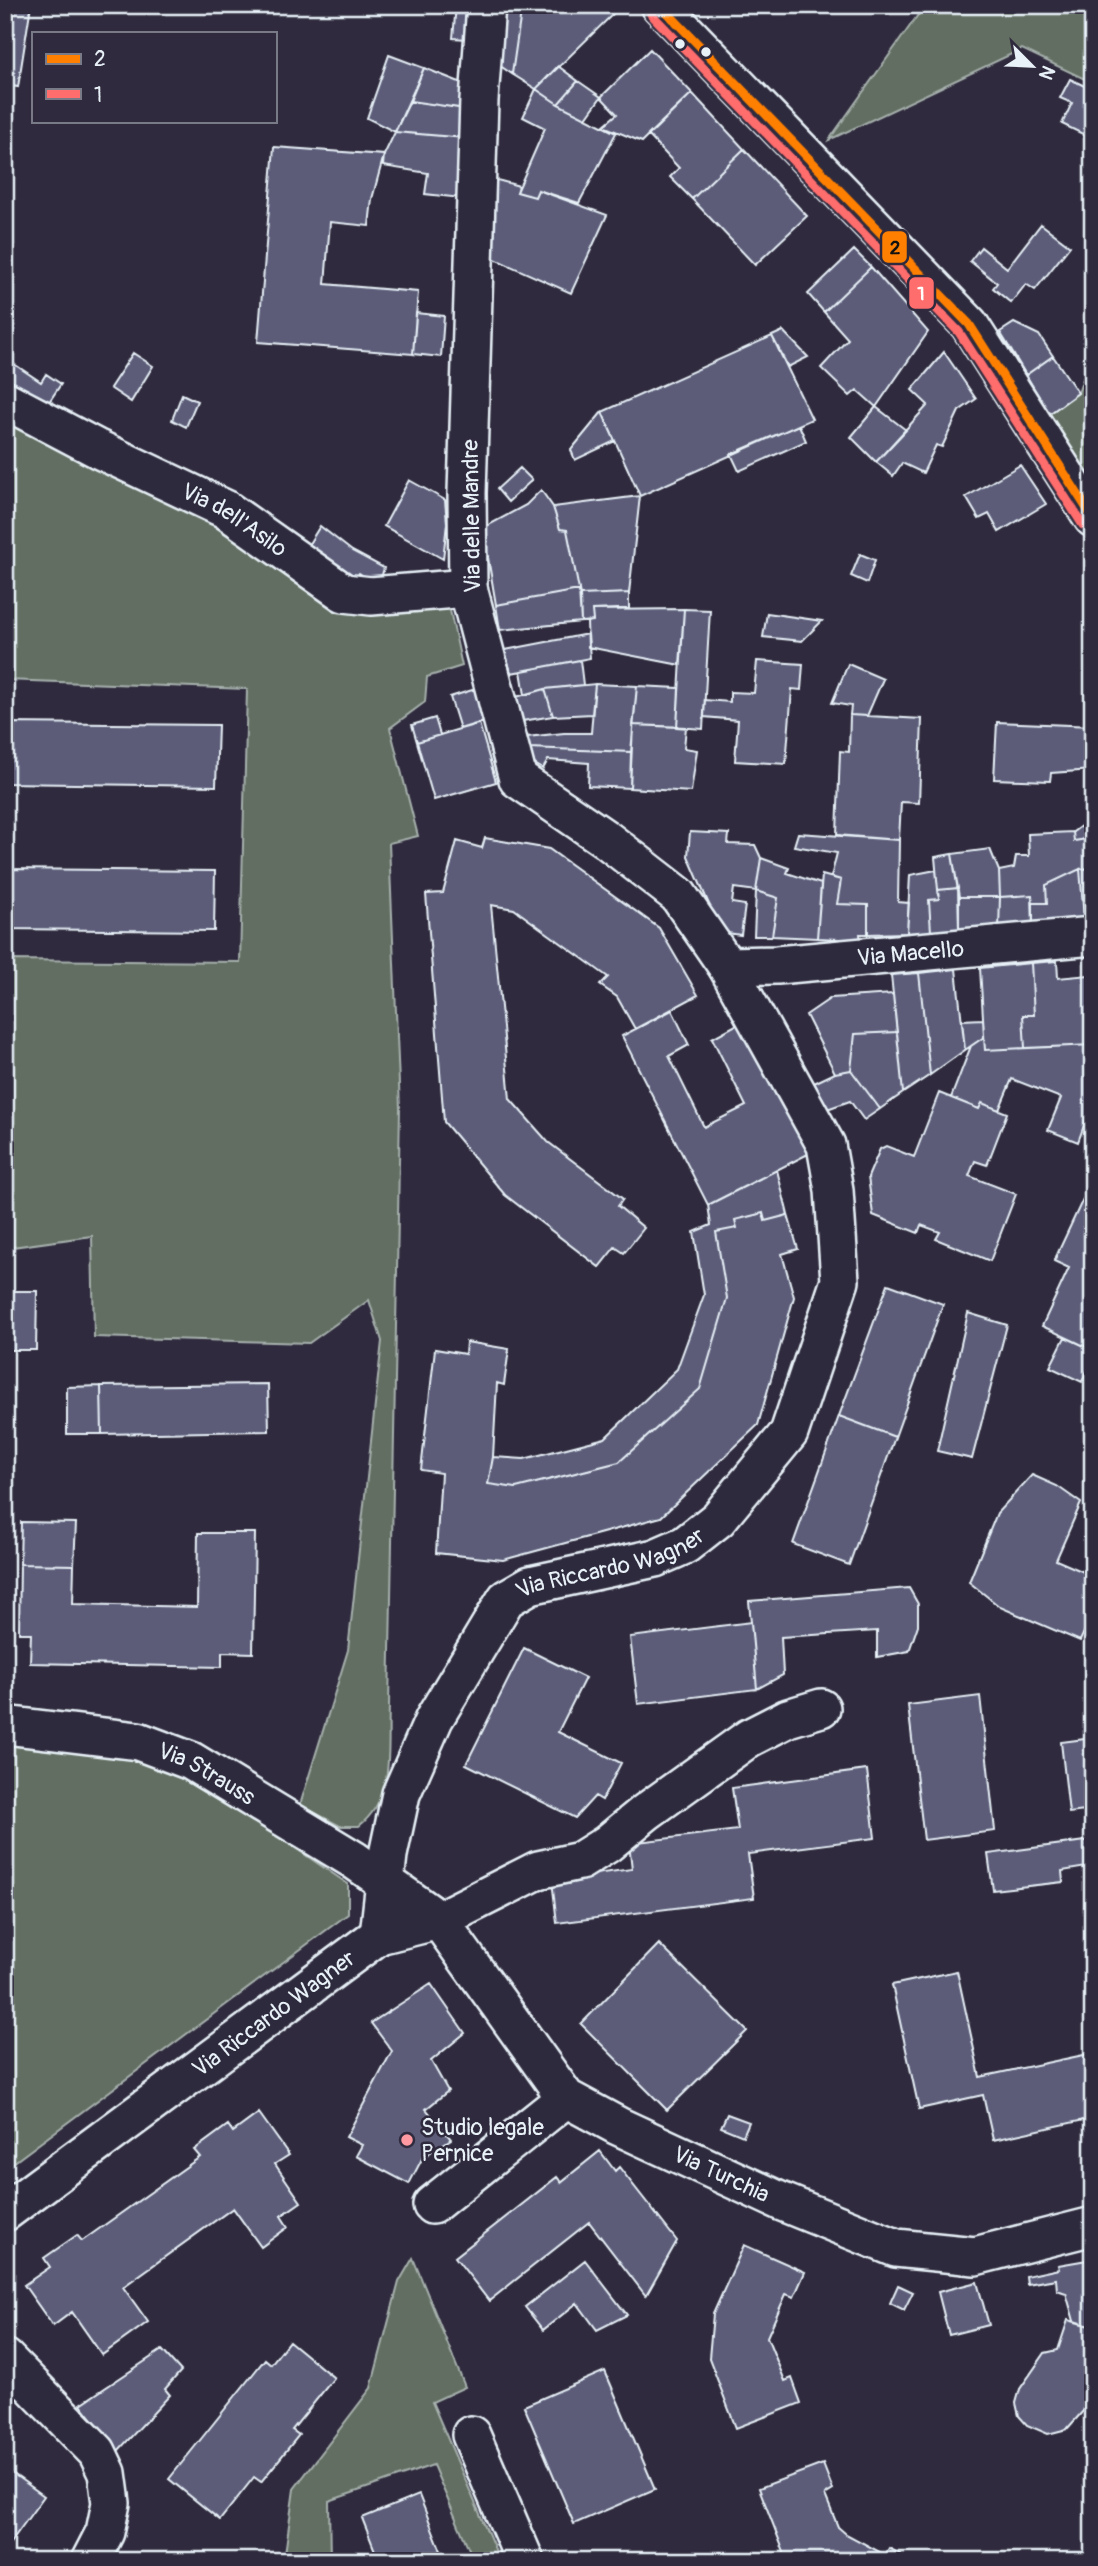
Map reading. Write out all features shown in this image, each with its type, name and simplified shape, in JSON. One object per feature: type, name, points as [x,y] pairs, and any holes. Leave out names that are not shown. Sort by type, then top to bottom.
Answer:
[{"type":"street","name":"Via delle Mandre","points":[[486,5],[478,127],[467,493],[468,588],[518,779],[607,840],[678,895],[727,966]]},
{"type":"street","points":[[660,5],[969,324],[1093,519]]},
{"type":"street","name":"Via dell'Asilo","points":[[5,400],[98,449],[225,509],[344,593],[371,596],[468,588]]},
{"type":"street","name":"Via Macello","points":[[727,966],[778,965],[1093,936]]},
{"type":"street","name":"Via Riccardo Wagner","points":[[5,2211],[379,1935],[388,1855],[401,1794],[434,1719],[506,1599],[530,1585],[655,1558],[685,1545],[718,1519],[789,1433],[840,1281],[834,1190],[826,1145],[727,966]]},
{"type":"street","points":[[379,1935],[439,1920],[538,1870],[580,1861],[607,1844],[646,1812],[749,1738],[788,1717],[821,1708]]},
{"type":"street","name":"Via Strauss","points":[[5,1726],[138,1741],[191,1761],[386,1881],[439,1920]]},
{"type":"street","name":"Via Turchia","points":[[439,1920],[566,2098],[618,2126],[780,2201],[896,2248],[975,2256],[1093,2226]]},
{"type":"street","points":[[432,2205],[566,2098]]},
{"type":"street","points":[[5,2358],[97,2452],[107,2473],[111,2503],[105,2532],[90,2561]]},
{"type":"street","points":[[471,2435],[525,2561]]},
{"type":"green space","points":[[925,5],[1093,5],[1093,83],[1022,49],[829,140]]},
{"type":"green space","points":[[1093,351],[1093,482],[1049,414],[1078,393]]},
{"type":"green space","points":[[5,410],[214,514],[331,597],[448,601],[462,666],[427,677],[425,702],[390,728],[418,836],[389,843],[400,1108],[388,1756],[384,1787],[379,1801],[359,1826],[340,1826],[300,1805],[348,1650],[382,1341],[369,1300],[309,1343],[94,1337],[92,1236],[5,1248],[5,960],[240,962],[247,689],[5,680]]},
{"type":"green space","points":[[5,1740],[128,1754],[169,1768],[238,1809],[348,1884],[348,1914],[5,2169]]},
{"type":"green space","points":[[413,2258],[465,2387],[432,2402],[500,2561],[474,2561],[433,2465],[329,2501],[330,2561],[284,2561],[294,2489],[371,2388],[399,2282]]},
{"type":"building","points":[[5,5],[31,5],[18,87],[5,85]]},
{"type":"building","points":[[456,5],[470,5],[467,39],[453,38]]},
{"type":"building","points":[[504,5],[522,5],[512,74],[496,63]]},
{"type":"building","points":[[522,5],[609,5],[615,12],[536,89],[512,74]]},
{"type":"building","points":[[650,49],[692,93],[642,142],[603,126],[617,114],[601,97]]},
{"type":"building","points":[[389,55],[424,68],[395,132],[367,118]]},
{"type":"building","points":[[558,66],[578,81],[558,104],[536,89]]},
{"type":"building","points":[[424,68],[467,85],[466,109],[410,101]]},
{"type":"building","points":[[1070,79],[1093,90],[1093,139],[1062,124],[1072,103],[1060,98]]},
{"type":"building","points":[[578,81],[601,97],[586,118],[558,104]]},
{"type":"building","points":[[536,89],[558,104],[616,133],[579,203],[538,190],[535,197],[517,192],[545,128],[523,117]]},
{"type":"building","points":[[692,93],[744,149],[692,199],[670,177],[679,168],[648,135]]},
{"type":"building","points":[[410,101],[466,109],[465,138],[395,132]]},
{"type":"building","points":[[395,132],[465,138],[461,198],[425,194],[428,173],[383,166],[384,155]]},
{"type":"building","points":[[274,147],[384,155],[372,199],[369,226],[330,222],[325,284],[418,292],[413,354],[258,342]]},
{"type":"building","points":[[744,149],[807,216],[755,265],[692,199]]},
{"type":"building","points":[[490,178],[519,186],[517,192],[535,197],[538,190],[607,215],[571,293],[486,255]]},
{"type":"building","points":[[1041,224],[1070,246],[1035,290],[1026,284],[1011,303],[993,288],[997,283],[970,261],[981,247],[1007,268]]},
{"type":"building","points":[[854,250],[871,267],[824,312],[808,294]]},
{"type":"building","points":[[871,267],[928,332],[876,407],[857,390],[850,396],[821,368],[848,339],[824,312]]},
{"type":"building","points":[[416,313],[444,316],[441,357],[413,354]]},
{"type":"building","points":[[1014,323],[1039,335],[1053,356],[1026,375],[1000,332]]},
{"type":"building","points":[[783,331],[808,357],[788,367],[772,336]]},
{"type":"building","points":[[772,336],[812,419],[640,496],[602,412]]},
{"type":"building","points":[[944,352],[976,399],[959,411],[942,447],[936,445],[923,473],[902,463],[893,476],[876,462],[928,405],[912,390]]},
{"type":"building","points":[[133,353],[153,366],[131,402],[110,388]]},
{"type":"building","points":[[1053,356],[1078,393],[1049,414],[1026,375]]},
{"type":"building","points":[[5,358],[41,382],[46,374],[61,384],[45,408],[5,382]]},
{"type":"building","points":[[182,394],[197,401],[186,427],[172,420]]},
{"type":"building","points":[[876,407],[906,430],[876,462],[851,437]]},
{"type":"building","points":[[602,412],[615,441],[575,460],[571,450]]},
{"type":"building","points":[[799,425],[806,441],[739,471],[731,454]]},
{"type":"building","points":[[1020,465],[1046,504],[999,532],[989,514],[979,519],[966,497]]},
{"type":"building","points":[[520,468],[532,480],[508,502],[497,489]]},
{"type":"building","points":[[409,480],[445,500],[447,523],[443,559],[384,526]]},
{"type":"building","points":[[541,490],[553,507],[560,529],[567,530],[579,590],[496,605],[483,528],[526,505]]},
{"type":"building","points":[[640,496],[629,593],[580,595],[567,530],[560,529],[553,507]]},
{"type":"building","points":[[320,526],[352,551],[384,568],[379,585],[359,573],[352,583],[304,552]]},
{"type":"building","points":[[860,554],[875,560],[867,583],[851,576]]},
{"type":"building","points":[[579,590],[581,622],[500,630],[496,605]]},
{"type":"building","points":[[629,593],[629,609],[592,610],[593,621],[581,622],[580,595]]},
{"type":"building","points":[[684,609],[680,665],[588,647],[587,622],[593,621],[592,610]]},
{"type":"building","points":[[684,609],[710,610],[703,729],[677,727]]},
{"type":"building","points":[[767,613],[822,621],[802,641],[763,637]]},
{"type":"building","points":[[588,634],[590,658],[511,673],[505,650]]},
{"type":"building","points":[[580,660],[583,685],[545,689],[525,695],[521,671]]},
{"type":"building","points":[[757,661],[803,664],[801,690],[792,689],[786,764],[735,761],[738,720],[704,717],[705,700],[730,702],[730,692],[754,693]]},
{"type":"building","points":[[848,664],[883,679],[867,716],[850,715],[851,706],[832,703]]},
{"type":"building","points":[[595,684],[592,714],[553,716],[545,689]]},
{"type":"building","points":[[595,684],[637,686],[631,752],[529,748],[527,737],[591,733]]},
{"type":"building","points":[[637,686],[679,688],[677,727],[633,725]]},
{"type":"building","points":[[482,687],[492,720],[460,729],[450,697]]},
{"type":"building","points":[[545,689],[553,716],[522,721],[516,697]]},
{"type":"building","points":[[850,715],[922,719],[919,803],[901,802],[899,840],[837,835],[840,751],[849,752]]},
{"type":"building","points":[[435,718],[440,735],[417,742],[412,725]]},
{"type":"building","points":[[997,722],[1093,726],[1093,770],[1051,773],[1050,781],[994,779]]},
{"type":"building","points":[[5,723],[218,725],[216,786],[5,783]]},
{"type":"building","points":[[479,723],[496,782],[434,800],[417,742]]},
{"type":"building","points":[[633,725],[686,727],[684,748],[697,750],[691,792],[630,788]]},
{"type":"building","points":[[529,748],[631,752],[630,788],[588,786],[589,763],[548,760],[543,769],[533,763]]},
{"type":"building","points":[[1093,817],[1093,838],[1074,841],[1073,832]]},
{"type":"building","points":[[690,832],[729,834],[728,844],[755,845],[761,858],[756,891],[734,888],[732,903],[745,905],[741,935],[721,932],[688,856]]},
{"type":"building","points":[[1073,832],[1074,841],[1093,838],[1093,868],[1080,869],[1046,885],[1047,903],[1033,903],[1032,895],[1000,897],[999,871],[1014,868],[1016,856],[1029,856],[1028,834]]},
{"type":"building","points":[[798,833],[899,840],[898,902],[909,903],[907,933],[868,934],[868,905],[837,904],[841,880],[831,877],[837,853],[794,846]]},
{"type":"building","points":[[485,838],[549,849],[659,928],[698,995],[635,1029],[617,997],[600,985],[608,977],[514,909],[491,905],[510,1099],[548,1142],[623,1199],[618,1206],[644,1228],[624,1253],[615,1247],[599,1267],[505,1195],[444,1122],[426,894],[443,893],[457,841],[482,848]]},
{"type":"building","points":[[990,849],[999,871],[1000,897],[959,897],[952,854]]},
{"type":"building","points":[[952,854],[958,888],[938,890],[935,857]]},
{"type":"building","points":[[761,858],[789,868],[787,873],[821,884],[817,938],[772,936],[778,898],[756,891]]},
{"type":"building","points":[[1093,868],[1093,918],[1084,919],[1080,869]]},
{"type":"building","points":[[5,869],[215,871],[214,931],[5,929]]},
{"type":"building","points":[[1080,869],[1084,919],[1033,928],[1033,903],[1047,903],[1046,885]]},
{"type":"building","points":[[936,870],[939,899],[929,900],[931,932],[907,933],[910,875]]},
{"type":"building","points":[[822,875],[841,880],[837,904],[868,905],[868,934],[860,934],[861,940],[817,938]]},
{"type":"building","points":[[958,888],[959,931],[931,932],[929,900],[939,899],[938,890]]},
{"type":"building","points":[[756,891],[778,898],[772,936],[754,936]]},
{"type":"building","points":[[1032,895],[1033,928],[999,929],[1000,897]]},
{"type":"building","points":[[959,897],[1000,897],[999,929],[959,931]]},
{"type":"building","points":[[1089,958],[1093,958],[1093,1027],[1089,975]]},
{"type":"building","points":[[1057,961],[1058,978],[1089,975],[1093,1045],[1025,1048],[1023,1015],[1034,1015],[1031,963]]},
{"type":"building","points":[[1031,963],[1034,1015],[1023,1015],[1025,1048],[985,1050],[980,968]]},
{"type":"building","points":[[956,969],[965,1050],[930,1075],[919,973]]},
{"type":"building","points":[[919,973],[930,1075],[903,1093],[891,975]]},
{"type":"building","points":[[893,994],[897,1032],[855,1034],[851,1070],[835,1073],[806,1015],[831,998]]},
{"type":"building","points":[[672,1010],[689,1045],[669,1056],[704,1127],[746,1106],[712,1038],[745,1020],[812,1152],[708,1205],[622,1036]]},
{"type":"building","points":[[983,1019],[984,1037],[965,1050],[962,1020]]},
{"type":"building","points":[[897,1032],[903,1093],[880,1109],[851,1070],[855,1034]]},
{"type":"building","points":[[984,1037],[985,1050],[1093,1045],[1093,1121],[1086,1120],[1078,1142],[1048,1130],[1061,1098],[1012,1079],[999,1110],[982,1103],[979,1109],[951,1098],[971,1046]]},
{"type":"building","points":[[851,1070],[880,1109],[864,1120],[850,1101],[827,1109],[814,1083],[835,1073]]},
{"type":"building","points":[[939,1093],[979,1109],[982,1103],[1007,1113],[987,1165],[975,1161],[969,1176],[1016,1194],[990,1261],[936,1239],[940,1232],[921,1225],[918,1233],[873,1215],[868,1177],[880,1149],[886,1146],[914,1157]]},
{"type":"building","points":[[777,1170],[788,1215],[765,1221],[763,1213],[735,1220],[737,1228],[716,1232],[727,1298],[700,1389],[619,1462],[516,1488],[488,1484],[493,1457],[524,1459],[605,1438],[677,1369],[704,1295],[694,1232],[711,1225],[708,1205]]},
{"type":"building","points":[[1083,1199],[1093,1203],[1093,1350],[1042,1326],[1069,1268],[1054,1261]]},
{"type":"building","points":[[763,1213],[765,1221],[788,1215],[798,1249],[782,1254],[794,1297],[758,1425],[661,1517],[503,1560],[436,1553],[441,1473],[421,1470],[435,1349],[465,1354],[466,1342],[509,1349],[504,1385],[497,1383],[493,1457],[488,1484],[516,1488],[619,1462],[700,1389],[727,1298],[716,1232],[737,1228],[735,1220]]},
{"type":"building","points":[[888,1284],[943,1304],[895,1437],[839,1416]]},
{"type":"building","points":[[5,1291],[37,1291],[36,1350],[5,1350]]},
{"type":"building","points":[[968,1313],[1007,1325],[972,1459],[937,1451]]},
{"type":"building","points":[[1065,1337],[1093,1350],[1093,1358],[1082,1382],[1050,1367]]},
{"type":"building","points":[[268,1384],[269,1431],[102,1434],[101,1386]]},
{"type":"building","points":[[101,1386],[102,1434],[67,1434],[67,1387]]},
{"type":"building","points":[[839,1416],[895,1437],[849,1565],[793,1544]]},
{"type":"building","points":[[1032,1475],[1057,1486],[1081,1503],[1056,1560],[1093,1576],[1093,1613],[1080,1641],[1000,1607],[969,1582],[997,1513]]},
{"type":"building","points":[[21,1522],[76,1523],[74,1565],[20,1564]]},
{"type":"building","points":[[198,1533],[255,1533],[253,1653],[222,1652],[222,1667],[30,1663],[31,1633],[19,1633],[20,1564],[74,1565],[73,1604],[197,1607]]},
{"type":"building","points":[[909,1588],[918,1604],[918,1625],[909,1651],[877,1657],[877,1631],[781,1637],[783,1675],[757,1689],[749,1601]]},
{"type":"building","points":[[751,1622],[757,1689],[638,1704],[630,1637]]},
{"type":"building","points":[[524,1648],[585,1678],[558,1732],[621,1763],[602,1800],[595,1796],[575,1818],[466,1764]]},
{"type":"building","points":[[980,1696],[995,1831],[924,1840],[908,1705]]},
{"type":"building","points":[[1093,1738],[1093,1810],[1069,1813],[1061,1742]]},
{"type":"building","points":[[867,1770],[875,1838],[748,1854],[754,1898],[557,1923],[552,1880],[632,1869],[629,1843],[738,1830],[732,1788]]},
{"type":"building","points":[[1093,1840],[1093,1866],[1062,1871],[1063,1882],[993,1890],[988,1854]]},
{"type":"building","points":[[659,1944],[747,2031],[667,2110],[581,2024]]},
{"type":"building","points":[[957,1971],[980,2077],[1093,2053],[1093,2118],[993,2140],[983,2095],[919,2109],[892,1985]]},
{"type":"building","points":[[431,1984],[465,2033],[431,2061],[448,2091],[426,2109],[451,2139],[423,2157],[409,2184],[356,2156],[362,2145],[346,2137],[392,2051],[371,2023]]},
{"type":"building","points":[[259,2113],[289,2155],[275,2164],[301,2202],[281,2216],[288,2227],[261,2247],[233,2208],[123,2287],[148,2322],[102,2355],[72,2312],[53,2326],[24,2285],[50,2267],[44,2258],[77,2235],[82,2241],[200,2157],[194,2150],[228,2125],[233,2132]]},
{"type":"building","points":[[727,2114],[749,2122],[743,2136],[721,2127]]},
{"type":"building","points":[[600,2151],[615,2171],[619,2167],[677,2241],[646,2296],[589,2222],[489,2301],[455,2257],[557,2177],[561,2182]]},
{"type":"building","points":[[744,2245],[805,2272],[794,2297],[786,2294],[767,2337],[785,2381],[792,2378],[801,2403],[736,2428],[709,2358],[713,2314]]},
{"type":"building","points":[[1093,2259],[1093,2327],[1074,2321],[1066,2293],[1057,2290],[1056,2279],[1027,2284],[1026,2276],[1059,2269],[1058,2265]]},
{"type":"building","points":[[585,2260],[627,2315],[597,2330],[577,2303],[543,2330],[525,2307]]},
{"type":"building","points":[[977,2282],[989,2325],[949,2335],[938,2292]]},
{"type":"building","points":[[898,2285],[913,2292],[904,2310],[890,2303]]},
{"type":"building","points":[[1068,2320],[1093,2327],[1093,2400],[1067,2429],[1048,2434],[1027,2425],[1019,2416],[1016,2403],[1020,2389],[1045,2353],[1058,2350]]},
{"type":"building","points":[[289,2341],[334,2378],[292,2430],[299,2435],[261,2482],[254,2477],[220,2520],[169,2479],[265,2359],[271,2364]]},
{"type":"building","points":[[162,2350],[181,2371],[165,2389],[170,2395],[118,2451],[81,2404]]},
{"type":"building","points":[[605,2371],[655,2489],[574,2524],[524,2406]]},
{"type":"building","points":[[823,2464],[833,2490],[825,2495],[838,2527],[885,2555],[889,2548],[913,2561],[790,2561],[785,2555],[759,2488]]},
{"type":"building","points":[[5,2468],[44,2496],[8,2546],[5,2544]]},
{"type":"building","points":[[419,2495],[445,2561],[379,2561],[362,2518]]},
{"type":"transit line","name":"2","points":[[660,5],[969,324],[1093,518]]},
{"type":"transit line","name":"1","points":[[651,14],[959,332],[1083,525]]},
{"type":"place","name":"Studio legale Pernice","points":[[407,2140]]}]
